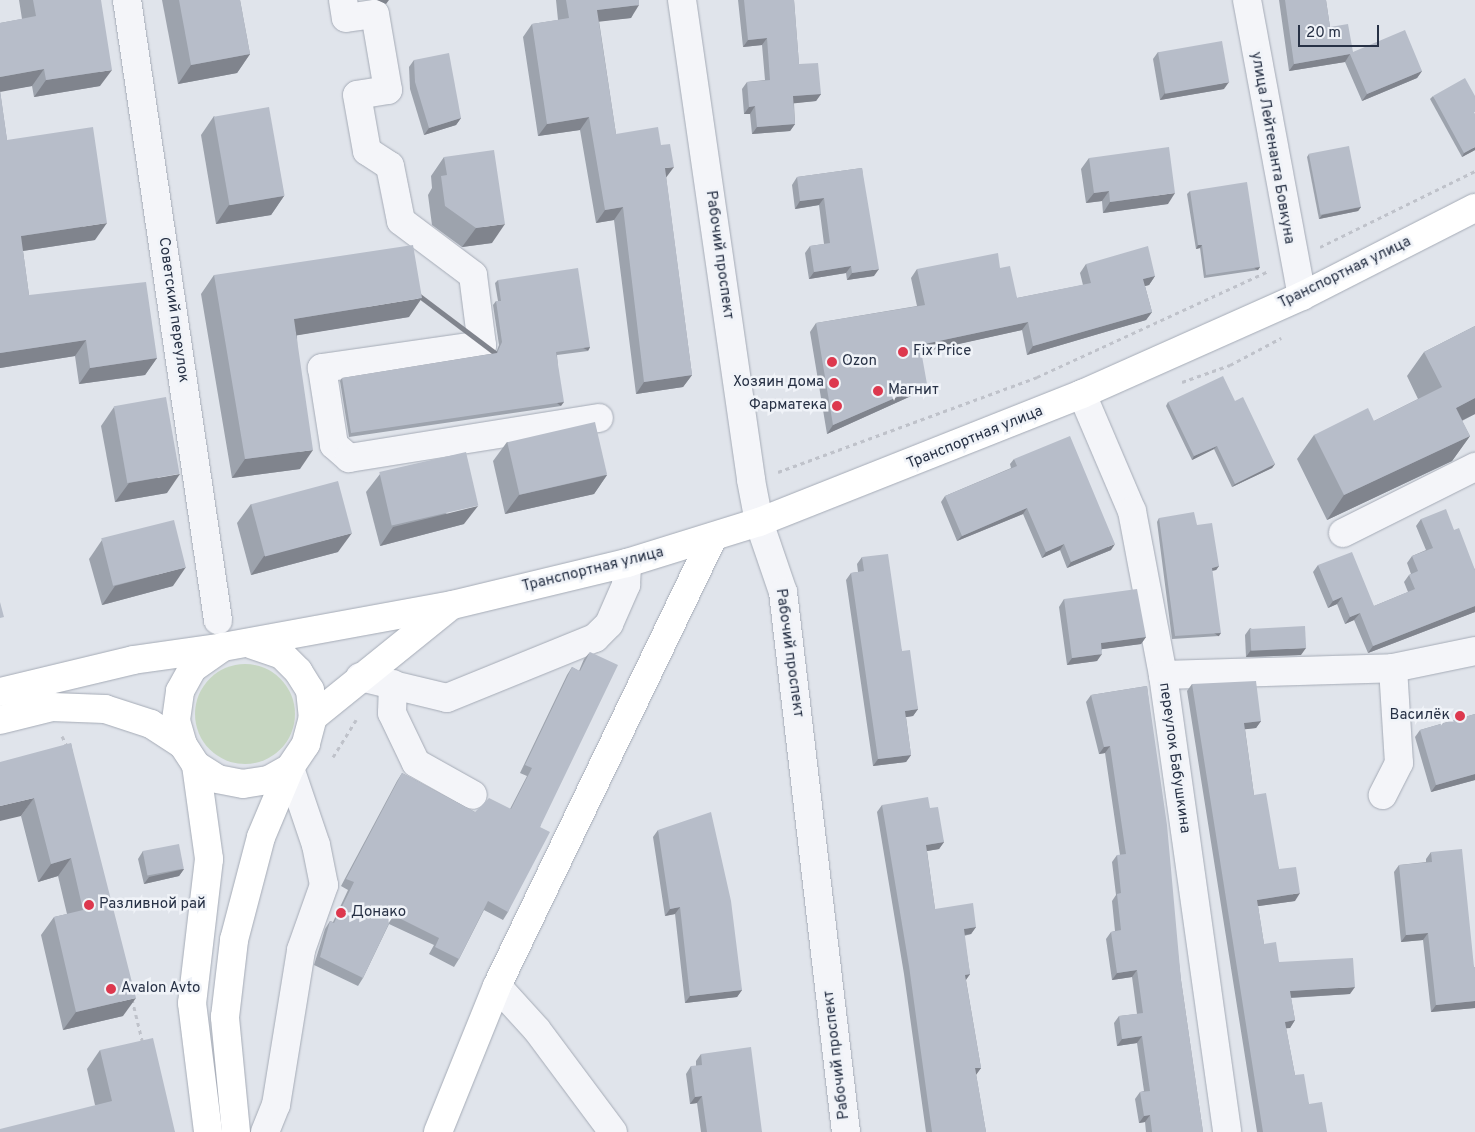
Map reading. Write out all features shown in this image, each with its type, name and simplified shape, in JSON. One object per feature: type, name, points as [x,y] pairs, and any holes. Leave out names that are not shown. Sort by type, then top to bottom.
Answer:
[{"type":"main road","name":"Транспортная улица","points":[[253,645],[282,656],[298,670],[310,690],[313,717],[306,744],[290,768],[268,780],[243,784],[218,779],[189,755],[176,720],[180,692],[193,668],[223,648],[253,645],[452,605],[627,563],[759,522],[1082,394],[1302,296],[1475,208]]},
{"type":"main road","points":[[438,1132],[497,986],[713,537]]},
{"type":"main road","name":"Транспортная улица","points":[[313,717],[360,677],[452,605]]},
{"type":"main road","points":[[0,692],[134,660],[223,648]]},
{"type":"main road","points":[[0,720],[52,707],[122,714],[151,724],[189,755],[209,859],[192,1003],[208,1132]]},
{"type":"main road","points":[[236,1132],[225,1017],[234,940],[261,837],[290,768]]},
{"type":"street","name":"Советский переулок","points":[[127,0],[218,620]]},
{"type":"street","points":[[343,0],[346,18],[375,14],[388,90],[357,95],[367,151],[390,166],[400,221],[473,275],[482,345],[322,368],[334,445],[349,458],[599,418]]},
{"type":"street","name":"Рабочий проспект","points":[[682,0],[759,522],[783,592],[846,1132]]},
{"type":"street","name":"улица Лейтенанта Бовкуна","points":[[1247,0],[1292,260],[1302,296]]},
{"type":"street","name":"переулок Бабушкина","points":[[1082,394],[1132,511],[1163,675],[1227,1132]]},
{"type":"street","points":[[1343,533],[1475,467]]},
{"type":"street","points":[[360,677],[447,698],[595,638],[609,624],[619,601],[627,563]]},
{"type":"street","points":[[1163,675],[1393,668],[1475,652]]},
{"type":"street","points":[[1383,795],[1399,763],[1393,668]]},
{"type":"street","points":[[393,684],[392,713],[416,763],[472,795]]},
{"type":"street","points":[[265,1132],[276,1105],[301,950],[324,885],[316,845],[290,768]]},
{"type":"street","points":[[497,986],[537,1030],[614,1132]]},
{"type":"path","points":[[770,475],[1037,377],[1292,260],[1475,171]]},
{"type":"path","points":[[52,707],[70,754]]},
{"type":"path","points":[[130,989],[146,1056]]},
{"type":"green space","points":[[245,664],[264,668],[280,679],[291,695],[295,714],[291,733],[280,749],[264,760],[245,764],[226,760],[210,749],[199,733],[195,714],[199,695],[210,679],[226,668]]},
{"type":"building","points":[[33,0],[101,0],[112,70],[46,80],[44,69],[0,77],[0,23],[36,16]]},
{"type":"building","points":[[179,0],[240,0],[250,54],[191,65]]},
{"type":"building","points":[[566,0],[639,0],[639,5],[597,10],[616,134],[658,127],[661,145],[670,144],[674,167],[665,168],[692,375],[644,382],[623,207],[605,210],[589,117],[547,124],[532,24],[569,18]]},
{"type":"building","points":[[744,0],[794,0],[799,64],[818,63],[821,94],[793,96],[795,124],[757,127],[755,106],[749,107],[747,82],[770,80],[767,38],[748,40]]},
{"type":"building","points":[[1285,0],[1326,0],[1330,27],[1348,24],[1353,52],[1405,30],[1422,71],[1367,94],[1350,54],[1294,64]]},
{"type":"building","points":[[1222,41],[1229,82],[1165,94],[1158,52]]},
{"type":"building","points":[[449,53],[461,118],[429,128],[415,82],[414,60]]},
{"type":"building","points":[[1465,78],[1475,96],[1475,147],[1464,153],[1433,96]]},
{"type":"building","points":[[0,90],[7,140],[93,127],[107,223],[21,236],[29,295],[146,282],[157,358],[90,368],[86,340],[0,353]]},
{"type":"building","points":[[269,107],[285,196],[229,205],[214,117]]},
{"type":"building","points":[[1349,146],[1361,207],[1321,215],[1309,154]]},
{"type":"building","points":[[1169,147],[1175,193],[1110,202],[1109,191],[1094,193],[1089,158]]},
{"type":"building","points":[[494,150],[505,224],[476,228],[445,206],[441,176],[447,175],[444,157]]},
{"type":"building","points":[[862,168],[879,269],[852,273],[851,266],[814,272],[810,246],[830,243],[824,198],[800,201],[797,177]]},
{"type":"building","points":[[1247,182],[1260,267],[1206,275],[1202,245],[1198,245],[1190,191]]},
{"type":"building","points":[[413,245],[422,298],[294,319],[313,450],[245,459],[214,275]]},
{"type":"building","points":[[1148,246],[1155,276],[1143,279],[1152,312],[1033,346],[1028,322],[920,345],[927,384],[833,425],[816,323],[925,305],[917,269],[998,253],[1000,268],[1010,266],[1017,298],[1091,283],[1086,264]]},
{"type":"building","points":[[578,268],[590,347],[556,352],[564,402],[351,433],[342,378],[497,353],[502,342],[496,301],[501,301],[498,280]]},
{"type":"building","points":[[1475,326],[1475,398],[1456,408],[1470,436],[1344,495],[1314,435],[1368,408],[1374,421],[1442,387],[1424,352]]},
{"type":"building","points":[[1223,376],[1235,401],[1243,397],[1275,464],[1235,484],[1217,446],[1194,456],[1168,402]]},
{"type":"building","points":[[166,397],[180,474],[127,483],[114,406]]},
{"type":"building","points":[[595,422],[607,475],[519,495],[507,442]]},
{"type":"building","points":[[1070,436],[1115,544],[1071,562],[1064,544],[1046,552],[1027,508],[962,536],[945,496],[1017,466],[1014,459]]},
{"type":"building","points":[[466,452],[478,506],[392,526],[379,472]]},
{"type":"building","points":[[338,481],[352,533],[265,556],[251,504]]},
{"type":"building","points":[[1446,509],[1454,530],[1459,528],[1475,570],[1475,606],[1373,646],[1360,613],[1350,617],[1342,597],[1333,601],[1318,565],[1352,552],[1374,606],[1415,589],[1409,575],[1418,571],[1412,556],[1433,548],[1421,519]]},
{"type":"building","points":[[1194,512],[1197,525],[1212,523],[1219,566],[1212,568],[1221,633],[1175,636],[1159,518]]},
{"type":"building","points":[[174,520],[186,568],[113,586],[101,538]]},
{"type":"building","points":[[888,554],[902,651],[910,650],[918,709],[905,711],[911,755],[878,759],[851,573],[864,571],[862,557]]},
{"type":"building","points":[[1137,589],[1146,637],[1101,643],[1102,654],[1072,658],[1064,599]]},
{"type":"building","points":[[0,602],[4,617],[0,618]]},
{"type":"building","points":[[1305,626],[1306,648],[1251,651],[1250,629]]},
{"type":"building","points":[[590,652],[618,665],[540,827],[550,832],[508,912],[488,901],[459,959],[435,947],[439,938],[393,915],[363,978],[320,957],[330,921],[334,923],[354,882],[346,879],[402,773],[475,812],[489,798],[511,809],[532,768],[525,765],[572,667],[580,671]]},
{"type":"building","points":[[1256,681],[1261,721],[1244,723],[1254,795],[1266,793],[1279,869],[1296,867],[1300,893],[1257,900],[1264,944],[1276,942],[1279,962],[1353,958],[1355,987],[1290,991],[1295,1020],[1285,1022],[1295,1075],[1304,1074],[1309,1104],[1322,1102],[1327,1132],[1263,1132],[1192,684]]},
{"type":"building","points":[[1147,686],[1167,825],[1181,980],[1203,1132],[1152,1132],[1150,1115],[1144,1116],[1140,1092],[1150,1091],[1142,1036],[1122,1039],[1119,1016],[1143,1013],[1137,970],[1117,973],[1111,932],[1121,930],[1117,894],[1121,893],[1117,855],[1126,854],[1110,746],[1104,747],[1091,695]]},
{"type":"building","points":[[1475,714],[1475,774],[1436,785],[1420,730]]},
{"type":"building","points":[[71,743],[136,998],[76,1012],[54,917],[83,910],[71,858],[51,864],[34,798],[0,806],[0,762]]},
{"type":"building","points":[[928,797],[930,808],[938,807],[944,842],[926,845],[935,909],[973,903],[976,927],[964,929],[970,974],[965,975],[981,1068],[975,1068],[986,1132],[932,1132],[909,966],[882,805]]},
{"type":"building","points":[[711,812],[731,901],[742,990],[690,996],[680,907],[670,909],[658,830]]},
{"type":"building","points":[[179,844],[184,869],[147,876],[143,851]]},
{"type":"building","points":[[1462,849],[1475,967],[1475,1001],[1436,1005],[1428,933],[1406,935],[1399,865],[1432,862],[1431,852]]},
{"type":"building","points":[[153,1038],[175,1132],[0,1132],[0,1129],[112,1101],[100,1050]]},
{"type":"building","points":[[751,1047],[762,1132],[707,1132],[702,1096],[695,1097],[691,1066],[702,1065],[701,1054]]},
{"type":"place","name":"Fix Price","points":[[903,352]]},
{"type":"place","name":"Ozon","points":[[832,362]]},
{"type":"place","name":"Хозяин дома","points":[[834,383]]},
{"type":"place","name":"Магнит","points":[[878,391]]},
{"type":"place","name":"Фарматека","points":[[837,406]]},
{"type":"place","name":"Василёк","points":[[1460,716]]},
{"type":"place","name":"Разливной рай","points":[[89,905]]},
{"type":"place","name":"Донако","points":[[341,913]]},
{"type":"place","name":"Avalon Avto","points":[[111,989]]}]
